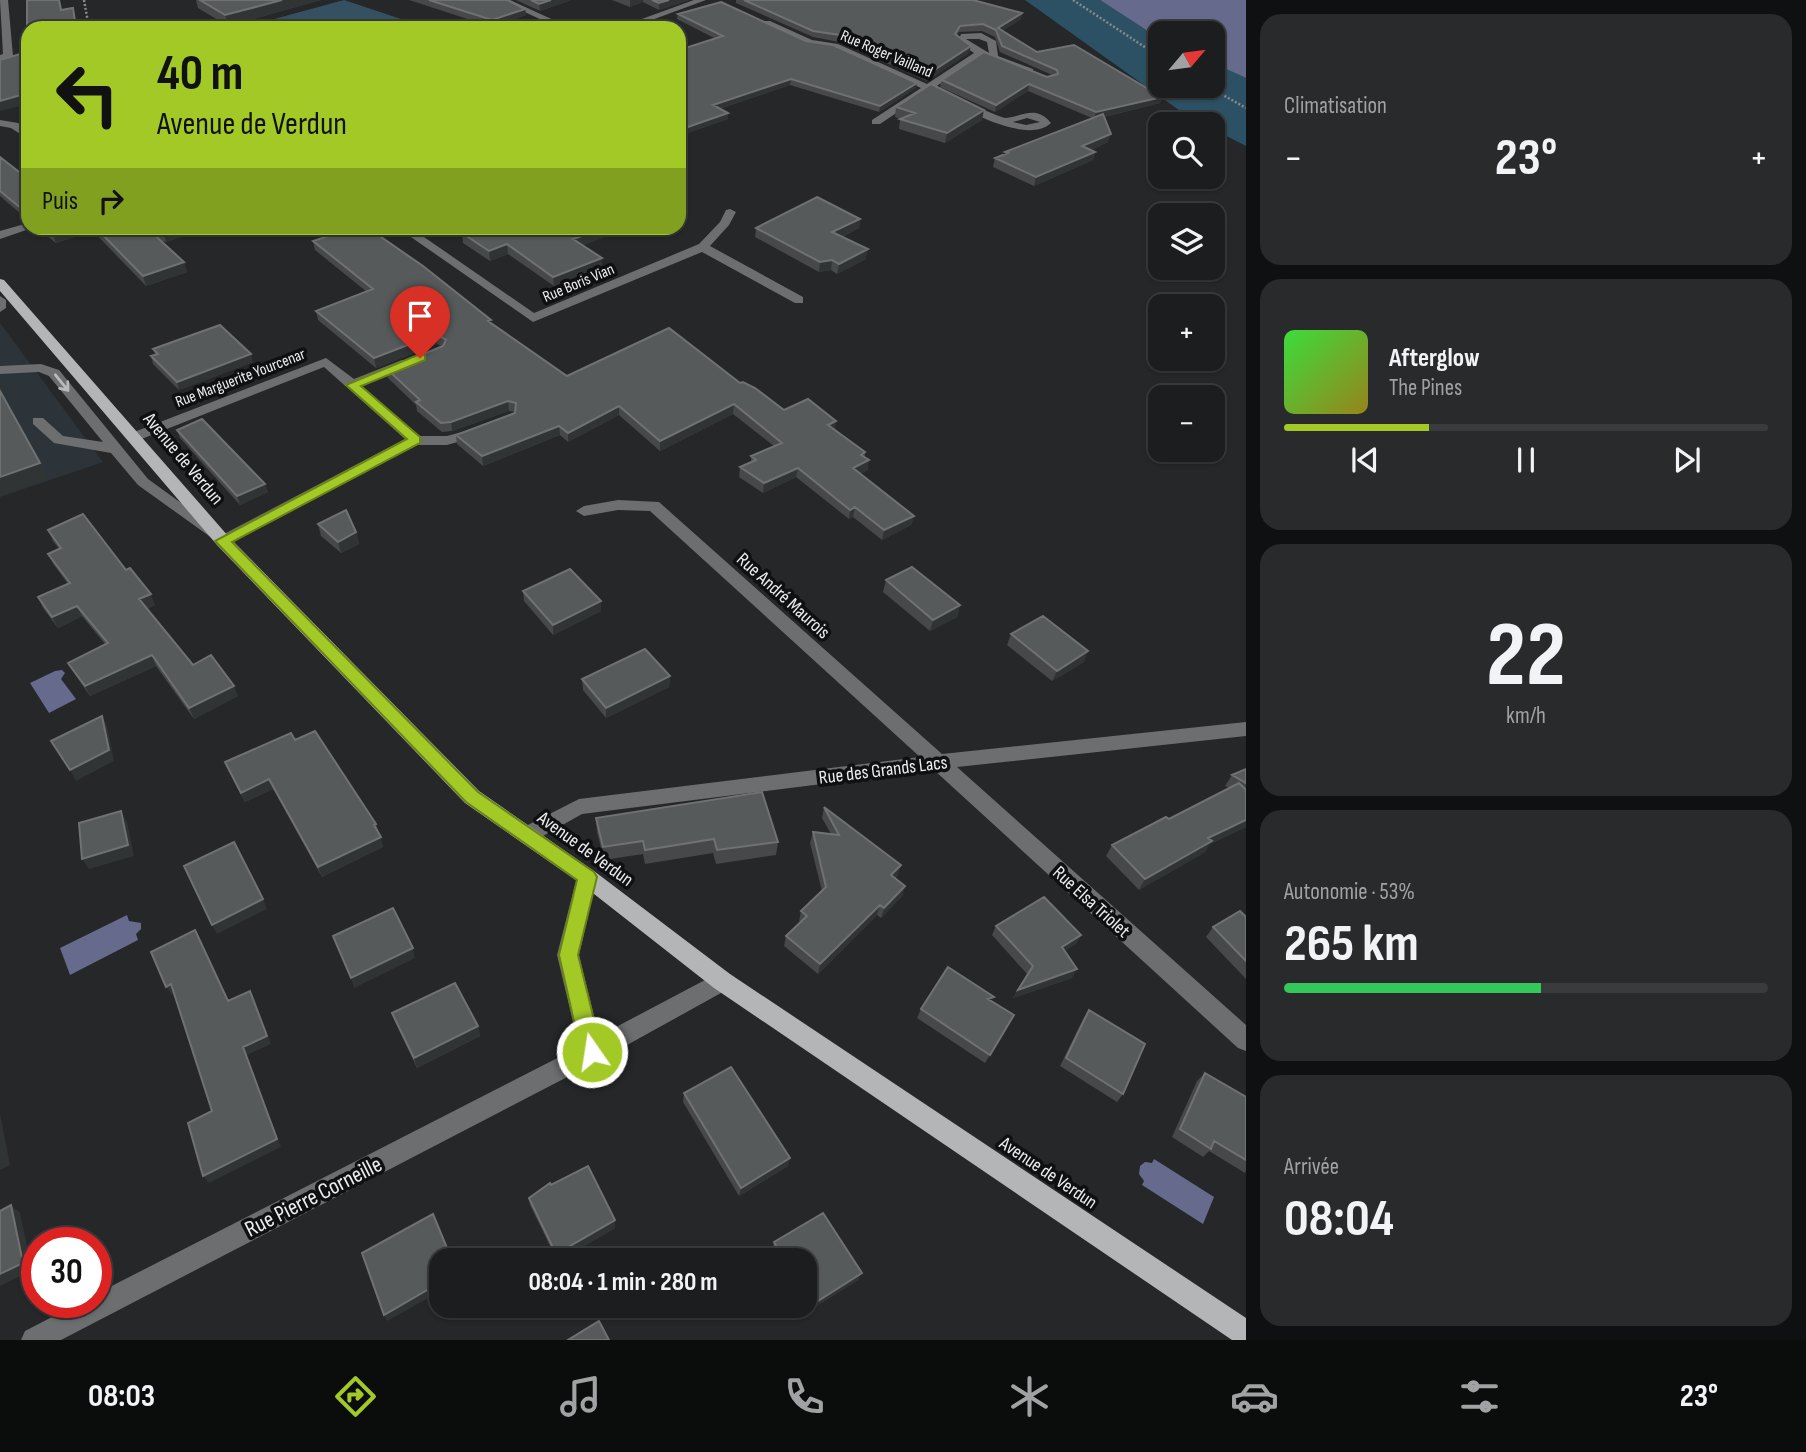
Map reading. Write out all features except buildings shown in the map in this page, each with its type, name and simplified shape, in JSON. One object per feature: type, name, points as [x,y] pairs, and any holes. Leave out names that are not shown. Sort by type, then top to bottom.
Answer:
[{"type":"main road","name":"Avenue de Verdun","points":[[0,283],[223,541],[472,797],[587,877],[722,981],[1246,1334]]},
{"type":"street","points":[[0,58],[8,56],[4,0]]},
{"type":"street","points":[[503,0],[551,21]]},
{"type":"street","points":[[641,21],[702,0]]},
{"type":"street","name":"Rue Roger Vailland","points":[[751,16],[810,42],[835,46],[1005,122]]},
{"type":"street","points":[[994,56],[991,41],[981,36],[964,36],[961,40],[980,53],[994,56],[1038,75]]},
{"type":"street","points":[[876,122],[980,53]]},
{"type":"street","points":[[0,123],[14,125],[21,130]]},
{"type":"street","name":"Rue Boris Vian","points":[[414,235],[533,318],[703,247],[725,223],[730,212]]},
{"type":"street","points":[[0,235],[21,228]]},
{"type":"street","points":[[703,247],[799,300]]},
{"type":"street","points":[[0,300],[0,308]]},
{"type":"street","points":[[352,385],[417,359]]},
{"type":"street","name":"Rue Marguerite Yourcenar","points":[[134,436],[326,362],[415,440]]},
{"type":"street","points":[[0,370],[41,368],[54,373],[143,482],[223,541],[415,440],[458,440],[489,426]]},
{"type":"street","points":[[38,421],[59,440],[116,449]]},
{"type":"street","name":"Rue André Maurois","points":[[584,511],[642,504],[654,506],[938,762]]},
{"type":"street","name":"Rue des Grands Lacs","points":[[527,835],[579,807],[938,762],[1246,729]]},
{"type":"street","name":"Rue Elsa Triolet","points":[[938,762],[1246,1040]]},
{"type":"street","points":[[587,877],[568,955],[592,1052]]},
{"type":"street","name":"Rue Pierre Corneille","points":[[34,1340],[592,1052],[722,981]]},
{"type":"path","points":[[84,0],[88,21]]},
{"type":"path","points":[[1073,0],[1148,49]]},
{"type":"path","points":[[1225,96],[1246,108]]},
{"type":"shaded area","points":[[344,0],[407,21],[267,21]]},
{"type":"shaded area","points":[[1025,0],[1100,0],[1148,31],[1148,88]]},
{"type":"shaded area","points":[[1100,0],[1246,0],[1246,78],[1225,68],[1225,21],[1148,21],[1148,31]]},
{"type":"shaded area","points":[[1225,68],[1246,78],[1246,146],[1225,135],[1225,112],[1182,112],[1162,98],[1225,98]]},
{"type":"shaded area","points":[[0,323],[103,462],[0,497]]},
{"type":"shaded area","points":[[62,670],[65,673],[61,679],[76,699],[49,713],[30,683]]},
{"type":"shaded area","points":[[127,915],[129,921],[141,923],[141,929],[136,934],[138,940],[70,975],[60,948]]},
{"type":"shaded area","points":[[1154,1159],[1214,1197],[1203,1224],[1142,1185],[1144,1181],[1139,1174],[1140,1166],[1145,1162],[1152,1163]]},
{"type":"route","points":[[420,358],[352,385],[415,440],[223,541],[472,797],[587,877],[568,955],[592,1052]]}]
